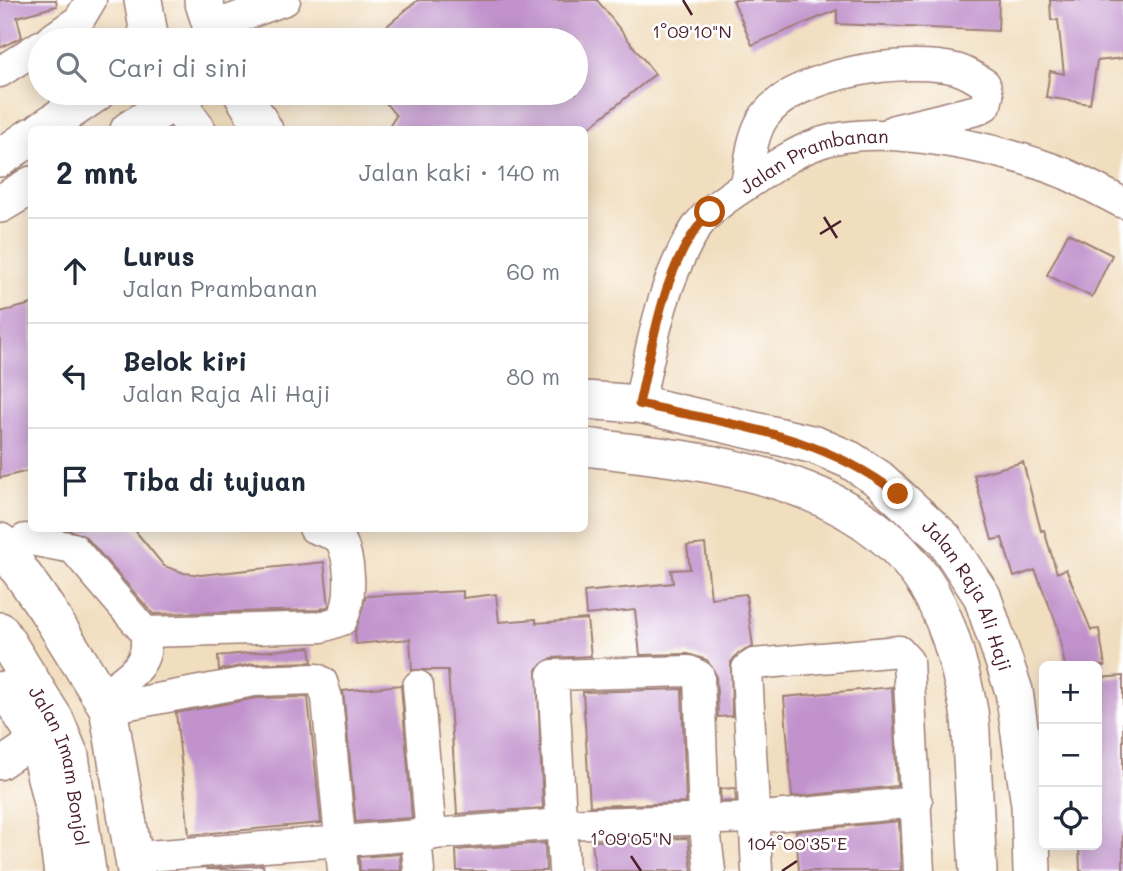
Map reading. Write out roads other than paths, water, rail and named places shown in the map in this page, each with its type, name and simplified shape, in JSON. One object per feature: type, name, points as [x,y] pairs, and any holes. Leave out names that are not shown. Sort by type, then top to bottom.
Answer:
[{"type":"main road","points":[[143,0],[148,28]]},
{"type":"main road","points":[[48,126],[78,105]]},
{"type":"main road","points":[[137,126],[180,105]]},
{"type":"main road","points":[[249,105],[262,126]]},
{"type":"main road","points":[[0,158],[28,139]]},
{"type":"main road","points":[[0,204],[28,187]]},
{"type":"main road","name":"Jalan Raja Ali Haji","points":[[588,400],[639,404],[816,445],[838,455],[898,494],[944,539],[982,596],[1014,691],[1030,805],[1032,871]]},
{"type":"main road","name":"Jalan Raja Ali Haji","points":[[588,448],[727,466],[796,486],[855,516],[883,536],[905,558],[921,577],[944,620],[969,709],[978,871]]},
{"type":"main road","points":[[16,540],[105,702],[133,851]]},
{"type":"main road","name":"Jalan Imam Bonjol","points":[[4,647],[55,720],[69,756],[87,871]]},
{"type":"main road","points":[[83,833],[133,851]]},
{"type":"street","points":[[67,28],[79,20],[91,0]]},
{"type":"street","points":[[204,27],[285,0]]},
{"type":"street","points":[[0,72],[28,54]]},
{"type":"street","points":[[746,185],[755,137],[764,117],[781,100],[800,90],[854,71],[911,65],[955,69],[985,84],[988,96],[986,105],[978,110],[880,134]]},
{"type":"street","name":"Jalan Prambanan","points":[[639,404],[660,308],[685,246],[710,212],[788,157],[818,143],[880,134],[959,144],[1066,174],[1123,203]]},
{"type":"street","points":[[145,632],[323,627],[342,620],[348,607],[346,550],[338,537],[325,532]]},
{"type":"street","points":[[16,540],[73,548],[145,632],[148,648],[144,659],[105,702]]},
{"type":"street","points":[[757,871],[746,672],[754,664],[903,653],[908,661],[919,871]]},
{"type":"street","points":[[564,871],[553,675],[675,671],[696,672],[699,676],[704,820],[710,871]]},
{"type":"street","points":[[105,702],[254,681],[317,679],[326,689],[343,871]]},
{"type":"street","points":[[418,686],[423,836],[419,871]]},
{"type":"street","points":[[0,687],[34,741],[52,818],[59,871]]},
{"type":"street","points":[[0,764],[34,741]]},
{"type":"street","points":[[133,851],[423,836],[561,824],[753,818],[917,802]]}]
